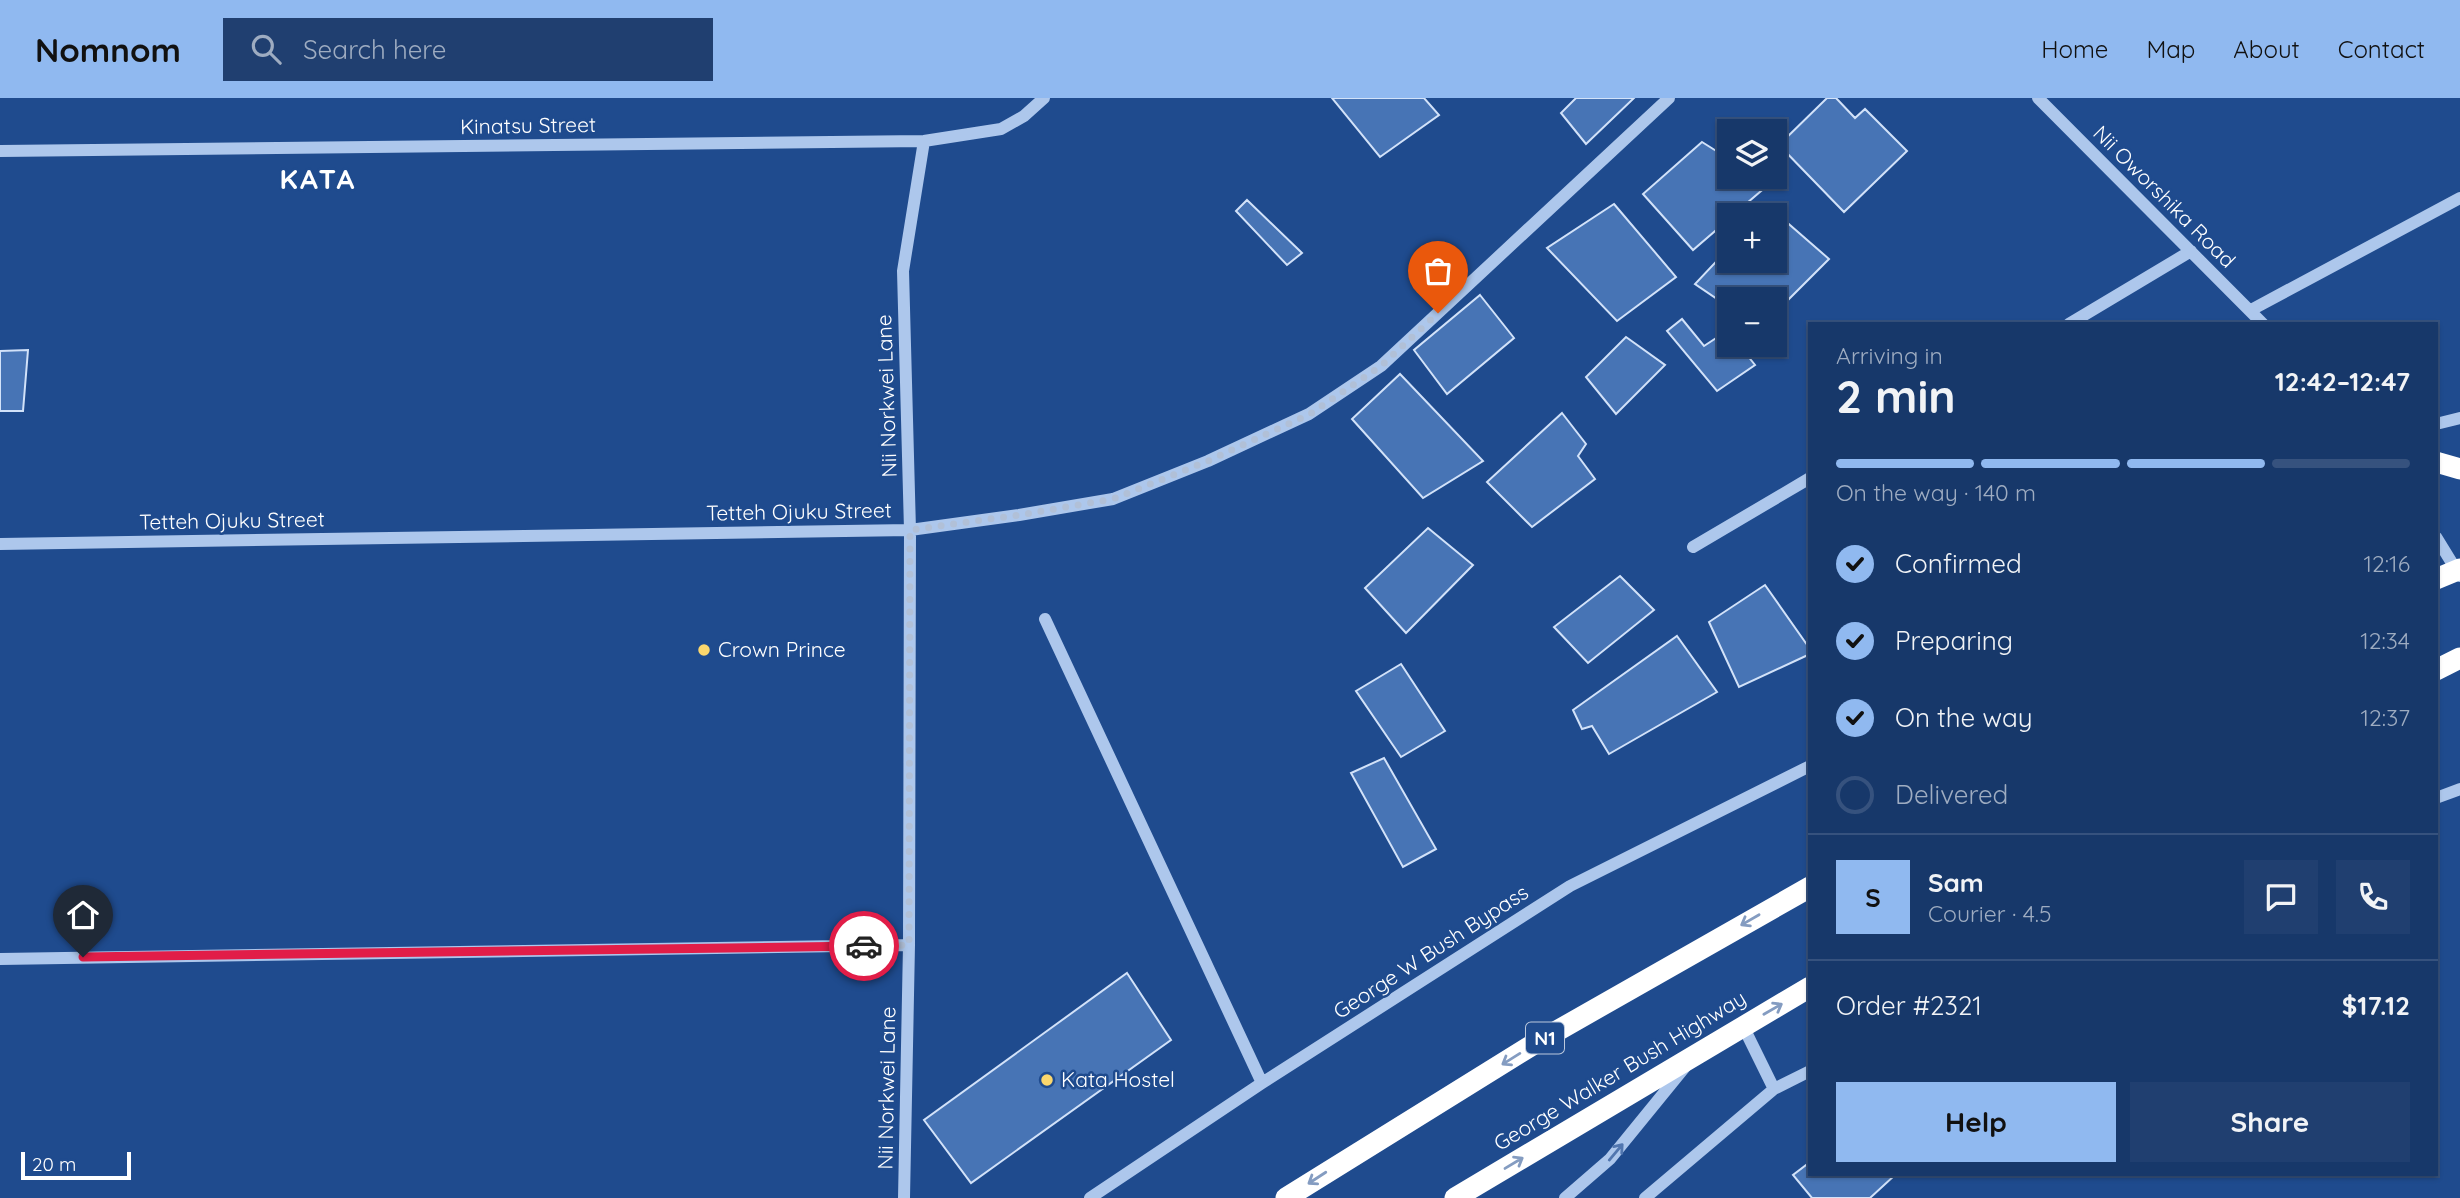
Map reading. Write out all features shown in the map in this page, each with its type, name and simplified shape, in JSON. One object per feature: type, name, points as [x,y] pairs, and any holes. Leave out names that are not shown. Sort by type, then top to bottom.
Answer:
[{"type":"highway","points":[[2438,463],[2460,469]]},
{"type":"highway","points":[[2438,578],[2459,572]]},
{"type":"highway","name":"N1","points":[[1286,1198],[1534,1044],[1808,888]]},
{"type":"highway","name":"George Walker Bush Highway","points":[[1455,1198],[1808,988]]},
{"type":"street","name":"Kinatsu Street","points":[[0,150],[924,141],[1001,129],[1024,116],[1044,98]]},
{"type":"street","name":"Tetteh Ojuku Street","points":[[0,544],[910,530],[1113,499],[1208,461],[1310,414],[1381,366],[1670,98]]},
{"type":"street","name":"Nii Oworshika Road","points":[[2038,98],[2261,322]]},
{"type":"street","name":"Nii Norkwei Lane","points":[[904,1198],[909,945],[910,530],[903,271],[924,141]]},
{"type":"street","points":[[2251,310],[2460,198]]},
{"type":"street","points":[[2072,322],[2190,251]]},
{"type":"street","points":[[2438,424],[2460,418]]},
{"type":"street","points":[[1693,547],[1808,479]]},
{"type":"street","points":[[2438,540],[2459,572]]},
{"type":"street","points":[[1045,619],[1262,1083]]},
{"type":"street","name":"George W Bush Bypass","points":[[1090,1198],[1262,1083],[1570,886],[1808,767]]},
{"type":"street","points":[[2438,797],[2460,789]]},
{"type":"street","points":[[0,958],[909,945]]},
{"type":"street","points":[[1743,1026],[1774,1090]]},
{"type":"street","points":[[1565,1198],[1611,1159],[1694,1055]]},
{"type":"street","points":[[1645,1198],[1774,1090],[1808,1072]]},
{"type":"building","points":[[1332,98],[1424,98],[1439,115],[1380,157]]},
{"type":"building","points":[[1576,98],[1634,98],[1586,144],[1561,113]]},
{"type":"building","points":[[1827,98],[1836,98],[1855,118],[1865,109],[1907,151],[1844,212],[1787,153],[1787,137]]},
{"type":"building","points":[[1702,142],[1717,151],[1717,189],[1763,189],[1747,203],[1717,203],[1717,229],[1693,250],[1643,194]]},
{"type":"building","points":[[1247,200],[1302,253],[1287,265],[1236,211]]},
{"type":"building","points":[[1614,204],[1676,277],[1617,321],[1547,248]]},
{"type":"building","points":[[1787,223],[1829,259],[1787,301],[1787,287],[1717,287],[1717,299],[1695,284],[1717,261],[1717,273],[1787,273]]},
{"type":"building","points":[[1480,295],[1514,338],[1447,394],[1414,350]]},
{"type":"building","points":[[1682,319],[1704,346],[1717,338],[1717,357],[1749,357],[1755,365],[1717,391],[1667,331]]},
{"type":"building","points":[[1626,337],[1665,365],[1616,414],[1586,377]]},
{"type":"building","points":[[28,350],[23,411],[0,411],[0,351]]},
{"type":"building","points":[[1400,374],[1483,461],[1423,498],[1352,419]]},
{"type":"building","points":[[1562,413],[1586,444],[1578,456],[1595,479],[1532,527],[1487,482]]},
{"type":"building","points":[[1428,528],[1473,565],[1406,633],[1365,588]]},
{"type":"building","points":[[1620,576],[1654,610],[1588,663],[1554,627]]},
{"type":"building","points":[[1765,585],[1808,646],[1808,655],[1739,687],[1709,622]]},
{"type":"building","points":[[1677,636],[1717,692],[1609,754],[1592,726],[1582,729],[1573,710]]},
{"type":"building","points":[[1401,664],[1445,731],[1401,757],[1356,691]]},
{"type":"building","points":[[1384,758],[1436,849],[1403,867],[1351,773]]},
{"type":"building","name":"Kata Hostel","points":[[1127,973],[1171,1040],[971,1183],[924,1120]]},
{"type":"building","points":[[1808,1164],[1808,1176],[1894,1176],[1870,1198],[1812,1198],[1793,1175]]},
{"type":"way so far","points":[[864,946],[909,945],[910,530],[1113,499],[1208,461],[1310,414],[1381,366],[1438,313]]},
{"type":"place","name":"Crown Prince","points":[[704,650]]},
{"type":"place","name":"Kata Hostel","points":[[1047,1080]]},
{"type":"district","name":"KATA","points":[[318,179]]},
{"type":"route","points":[[83,957],[864,946]]}]
